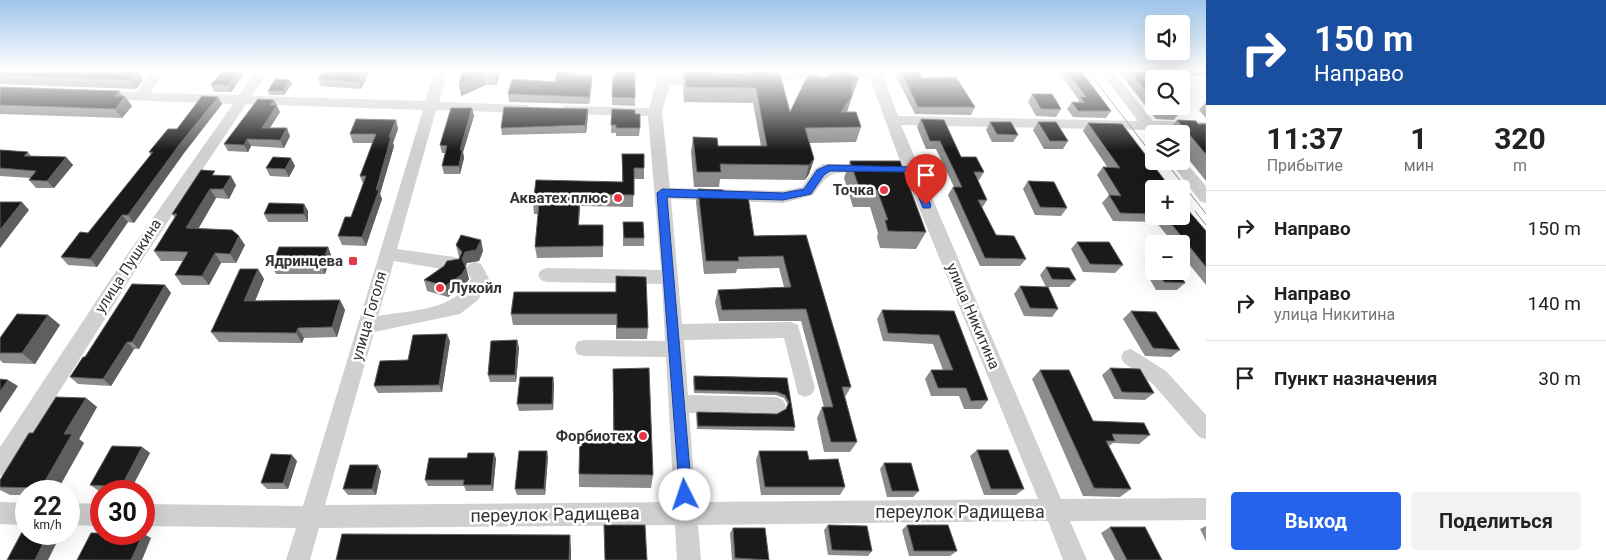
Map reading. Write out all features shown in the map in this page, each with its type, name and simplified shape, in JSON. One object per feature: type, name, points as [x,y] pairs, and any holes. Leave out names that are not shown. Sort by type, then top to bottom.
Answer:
[{"type":"street","points":[[145,97],[431,107],[655,112]]},
{"type":"street","name":"улица Пушкина","points":[[0,466],[113,287],[244,97]]},
{"type":"street","name":"улица Гоголя","points":[[298,560],[434,97]]},
{"type":"street","points":[[659,97],[655,112],[670,277],[689,560]]},
{"type":"street","name":"улица Никитина","points":[[883,97],[911,169],[1075,560]]},
{"type":"street","points":[[1126,97],[1148,125]]},
{"type":"street","points":[[1110,110],[1133,141]]},
{"type":"street","points":[[892,120],[1121,125],[1145,129]]},
{"type":"street","points":[[1190,128],[1206,127]]},
{"type":"street","points":[[662,193],[783,197],[807,191],[820,173],[828,168],[911,169]]},
{"type":"street","points":[[1185,170],[1204,193]]},
{"type":"street","points":[[388,254],[454,264]]},
{"type":"street","points":[[366,326],[454,309],[472,296],[480,279],[475,269]]},
{"type":"street","points":[[547,275],[670,277]]},
{"type":"street","points":[[584,348],[791,330],[805,388]]},
{"type":"street","points":[[1131,357],[1158,377],[1206,430]]},
{"type":"street","points":[[679,404],[776,406]]},
{"type":"street","name":"переулок Радищева","points":[[155,515],[310,517],[1206,509]]},
{"type":"street","points":[[0,513],[15,514]]},
{"type":"building","points":[[0,97],[124,97],[115,109],[0,105]]},
{"type":"building","points":[[201,97],[218,97],[179,145],[128,215],[122,215],[90,259],[61,257],[80,232],[88,233],[153,152],[149,152],[168,129],[177,129]]},
{"type":"building","points":[[758,97],[786,97],[790,112],[797,97],[851,97],[841,112],[856,112],[861,127],[805,128],[814,159],[809,165],[720,164],[721,172],[697,172],[693,137],[717,138],[718,146],[767,146]]},
{"type":"building","points":[[913,97],[969,97],[975,107],[918,107]]},
{"type":"building","points":[[1034,97],[1054,97],[1061,109],[1041,109]]},
{"type":"building","points":[[1080,97],[1101,97],[1111,111],[1078,111],[1072,102],[1085,103]]},
{"type":"building","points":[[258,99],[274,100],[270,105],[277,105],[262,128],[287,128],[280,140],[247,139],[244,145],[224,144]]},
{"type":"building","points":[[504,107],[588,109],[585,125],[501,128]]},
{"type":"building","points":[[451,108],[472,108],[460,150],[462,150],[459,166],[442,166],[447,146],[440,145]]},
{"type":"building","points":[[612,109],[635,110],[635,114],[640,114],[640,128],[616,128],[616,125],[611,125]]},
{"type":"building","points":[[356,119],[396,120],[389,137],[391,137],[376,190],[379,190],[362,237],[338,236],[345,217],[351,217],[366,176],[360,176],[376,134],[350,134]]},
{"type":"building","points":[[921,119],[944,120],[961,157],[976,157],[984,172],[974,172],[987,200],[978,200],[996,235],[1014,236],[1026,259],[985,258],[953,187],[962,187],[940,141],[930,141]]},
{"type":"building","points":[[1177,120],[1196,121],[1198,124],[1206,124],[1206,154],[1190,135],[1190,125],[1181,125]]},
{"type":"building","points":[[990,122],[1011,122],[1018,135],[997,134]]},
{"type":"building","points":[[1038,122],[1056,122],[1068,141],[1050,141]]},
{"type":"building","points":[[1088,123],[1122,124],[1145,154],[1145,170],[1157,170],[1164,180],[1145,180],[1145,214],[1120,213],[1109,195],[1121,196],[1103,167],[1120,168]]},
{"type":"building","points":[[0,150],[28,152],[24,156],[66,157],[47,181],[29,180],[36,171],[0,168]]},
{"type":"building","points":[[622,154],[644,154],[644,168],[634,168],[634,195],[580,194],[578,225],[603,225],[603,246],[535,247],[539,203],[533,203],[536,180],[623,182]]},
{"type":"building","points":[[273,157],[291,158],[285,169],[266,168]]},
{"type":"building","points":[[850,161],[900,161],[926,232],[888,231],[885,220],[888,220],[877,190],[860,190]]},
{"type":"building","points":[[201,170],[215,171],[212,175],[231,176],[223,189],[210,189],[186,228],[232,230],[239,236],[230,254],[215,253],[202,276],[175,275],[188,252],[154,251],[177,214],[172,214]]},
{"type":"building","points":[[1028,181],[1054,182],[1067,208],[1040,207]]},
{"type":"building","points":[[698,189],[723,190],[724,196],[748,196],[754,236],[806,235],[851,387],[842,387],[857,442],[831,442],[822,407],[833,407],[806,309],[722,310],[718,290],[791,287],[783,256],[738,257],[739,261],[706,261]]},
{"type":"building","points":[[0,202],[22,202],[0,230]]},
{"type":"building","points":[[269,203],[304,204],[304,214],[264,214]]},
{"type":"building","points":[[1190,212],[1206,231],[1206,267],[1190,247],[1190,235],[1180,235],[1172,225],[1190,225]]},
{"type":"building","points":[[623,222],[643,222],[644,238],[624,238]]},
{"type":"building","points":[[461,235],[481,240],[476,250],[465,252],[462,259],[466,268],[461,275],[445,286],[424,280],[444,266],[447,261],[459,259],[462,252],[456,245]]},
{"type":"building","points":[[1077,242],[1109,242],[1123,265],[1090,264]]},
{"type":"building","points":[[279,247],[328,247],[321,266],[272,266]]},
{"type":"building","points":[[1046,267],[1069,268],[1076,280],[1052,279]]},
{"type":"building","points":[[240,269],[258,269],[244,301],[340,300],[332,327],[298,328],[296,333],[211,332]]},
{"type":"building","points":[[616,276],[646,277],[648,328],[617,328],[617,314],[511,314],[514,292],[616,292]]},
{"type":"building","points":[[1163,280],[1183,280],[1185,283],[1164,282]]},
{"type":"building","points":[[132,284],[165,285],[132,342],[127,342],[103,379],[70,377],[83,357],[85,357]]},
{"type":"building","points":[[1020,286],[1048,287],[1058,309],[1030,308]]},
{"type":"building","points":[[882,310],[954,311],[988,400],[971,401],[966,388],[938,388],[931,370],[953,370],[939,335],[888,333]]},
{"type":"building","points":[[1131,311],[1156,312],[1180,350],[1153,348]]},
{"type":"building","points":[[17,314],[48,315],[22,353],[0,353],[0,338]]},
{"type":"building","points":[[447,334],[439,385],[374,386],[380,361],[408,360],[413,335]]},
{"type":"building","points":[[517,340],[515,375],[488,375],[491,341]]},
{"type":"building","points":[[649,368],[653,475],[579,474],[580,432],[614,433],[613,369]]},
{"type":"building","points":[[1110,368],[1140,369],[1154,393],[1122,392]]},
{"type":"building","points":[[1040,370],[1069,370],[1093,421],[1144,423],[1150,435],[1112,434],[1115,441],[1106,441],[1131,489],[1094,488]]},
{"type":"building","points":[[694,376],[787,378],[795,427],[698,426],[697,412],[777,414],[786,409],[789,402],[785,395],[777,392],[695,390]]},
{"type":"building","points":[[520,377],[553,377],[552,404],[517,404]]},
{"type":"building","points":[[0,379],[8,380],[0,392]]},
{"type":"building","points":[[56,397],[86,398],[64,434],[72,434],[46,480],[15,480],[15,487],[0,487],[0,480],[29,433],[33,433]]},
{"type":"building","points":[[112,446],[142,447],[125,480],[93,480]]},
{"type":"building","points":[[977,450],[1008,450],[1024,489],[991,489]]},
{"type":"building","points":[[519,451],[547,451],[544,489],[515,489]]},
{"type":"building","points":[[759,451],[807,451],[809,460],[838,459],[845,487],[765,487]]},
{"type":"building","points":[[468,453],[494,453],[491,485],[463,485],[464,480],[425,480],[429,458],[467,458]]},
{"type":"building","points":[[271,454],[292,455],[283,483],[261,483]]},
{"type":"building","points":[[884,463],[911,463],[919,491],[892,491]]},
{"type":"building","points":[[350,465],[378,465],[372,489],[343,489]]},
{"type":"building","points":[[604,525],[645,525],[647,560],[605,560]]},
{"type":"building","points":[[828,525],[867,526],[872,551],[832,550]]},
{"type":"building","points":[[907,525],[948,525],[957,551],[914,551]]},
{"type":"building","points":[[1110,527],[1145,527],[1162,560],[1127,560]]},
{"type":"building","points":[[733,528],[765,528],[769,560],[735,558]]},
{"type":"building","points":[[342,534],[570,535],[569,560],[336,560]]},
{"type":"building","points":[[90,535],[90,545],[138,545],[131,560],[77,560]]},
{"type":"building","points":[[15,545],[42,545],[35,560],[7,560]]},
{"type":"tram line","points":[[1108,97],[1145,145]]},
{"type":"tram line","points":[[1172,170],[1206,214]]},
{"type":"tram line","points":[[1195,211],[1206,225]]},
{"type":"place","name":"Точка","points":[[884,190]]},
{"type":"place","name":"Акватех плюс","points":[[618,198]]},
{"type":"place","name":"Ядринцева","points":[[353,261]]},
{"type":"place","name":"Лукойл","points":[[440,288]]},
{"type":"place","name":"Форбиотех","points":[[643,436]]},
{"type":"route","points":[[685,495],[670,277],[662,193],[783,197],[807,191],[814,185],[820,173],[828,168],[911,169],[926,205]]}]
